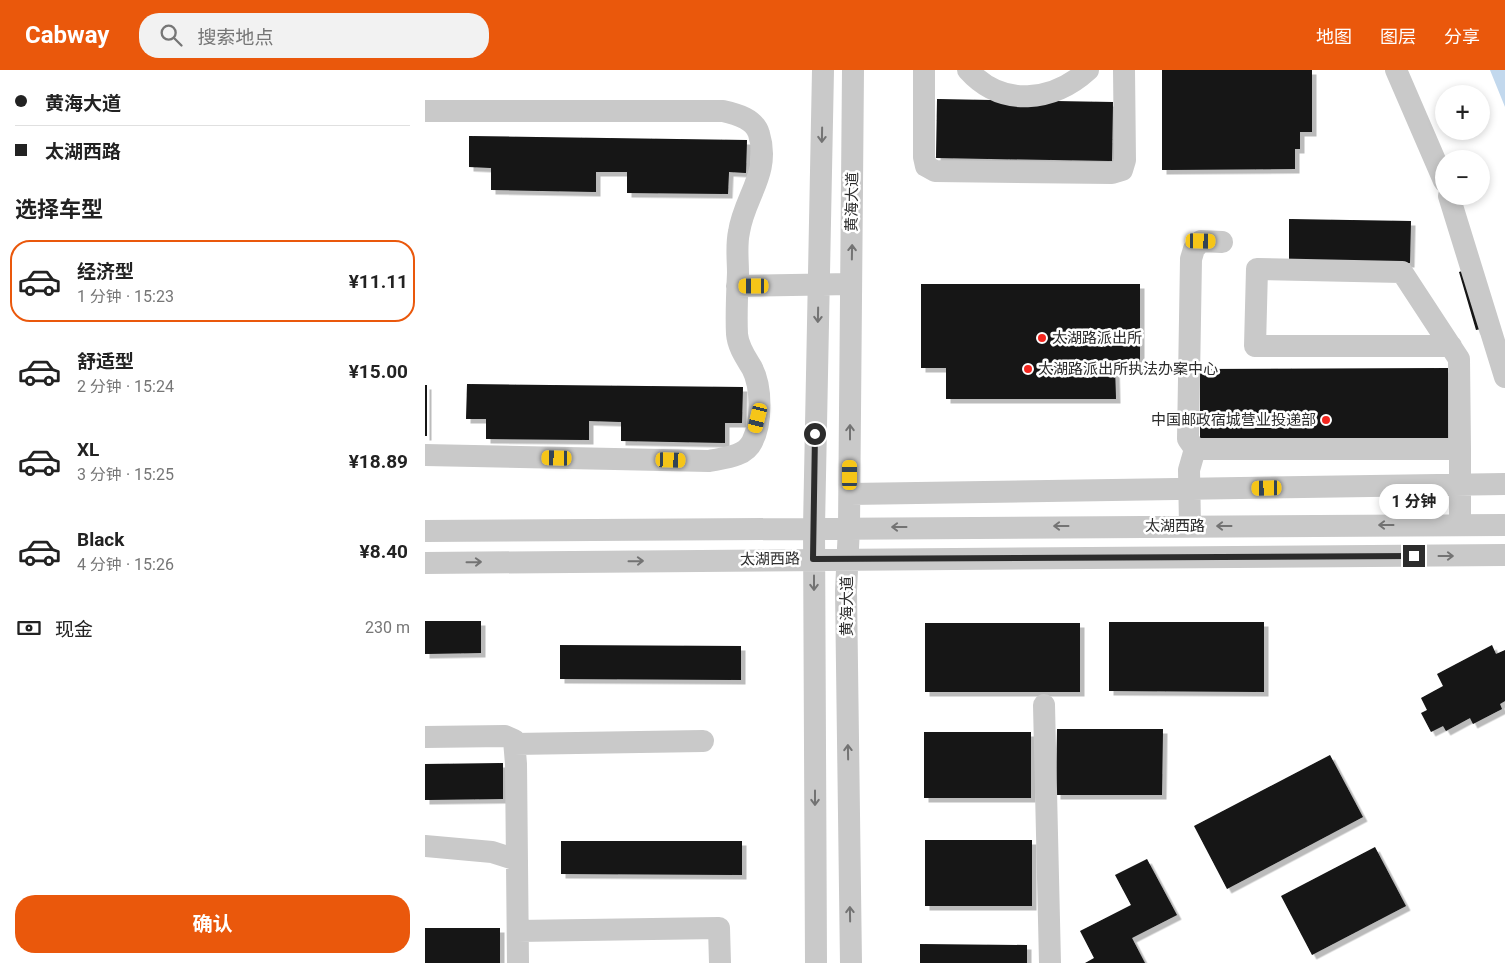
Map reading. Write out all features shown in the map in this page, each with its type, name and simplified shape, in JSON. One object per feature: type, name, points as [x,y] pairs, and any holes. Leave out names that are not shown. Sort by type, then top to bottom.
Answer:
[{"type":"street","points":[[816,963],[813,527],[823,70]]},
{"type":"street","name":"黄海大道","points":[[851,963],[846,591],[850,494],[853,70]]},
{"type":"street","points":[[924,70],[923,157],[926,166],[935,171],[1112,173],[1122,170],[1125,160],[1124,70]]},
{"type":"street","points":[[968,70],[984,84],[1009,96],[1048,95],[1075,82],[1088,70]]},
{"type":"street","points":[[1396,70],[1435,160]]},
{"type":"street","points":[[425,111],[723,111],[739,115],[751,122],[759,132],[762,147],[758,183],[742,213],[738,234],[737,336],[743,356],[757,382],[758,418],[752,442],[746,451],[709,461],[425,455]]},
{"type":"street","points":[[1452,205],[1505,377]]},
{"type":"street","points":[[1195,449],[1188,439],[1191,259],[1194,249],[1201,241],[1221,242]]},
{"type":"street","points":[[1451,346],[1255,346],[1257,269],[1402,272],[1451,346],[1459,359],[1460,525]]},
{"type":"street","points":[[737,286],[851,284]]},
{"type":"street","points":[[1195,449],[1460,449]]},
{"type":"street","points":[[1190,526],[1189,470],[1195,449]]},
{"type":"street","points":[[850,494],[1505,484]]},
{"type":"street","name":"太湖西路","points":[[425,531],[813,527],[1505,525]]},
{"type":"street","name":"太湖西路","points":[[425,562],[1505,555]]},
{"type":"street","points":[[1044,706],[1050,963]]},
{"type":"street","points":[[425,737],[505,736],[514,740],[518,963]]},
{"type":"street","points":[[514,744],[703,741]]},
{"type":"street","points":[[425,846],[492,852],[517,860]]},
{"type":"street","points":[[518,931],[719,928],[720,963]]},
{"type":"water","points":[[1490,70],[1505,70],[1505,107]]},
{"type":"building","points":[[1162,70],[1312,70],[1312,132],[1300,132],[1300,149],[1295,149],[1295,169],[1162,170]]},
{"type":"building","points":[[937,99],[1113,102],[1112,161],[936,158]]},
{"type":"building","points":[[469,136],[747,140],[746,173],[729,172],[728,194],[627,193],[627,172],[596,172],[596,192],[491,190],[491,168],[469,167]]},
{"type":"building","points":[[1289,219],[1411,221],[1410,263],[1289,261]]},
{"type":"building","points":[[1468,269],[1486,328],[1476,330],[1459,272]]},
{"type":"building","points":[[921,284],[1140,284],[1140,366],[1115,366],[1116,399],[946,399],[946,368],[921,368]]},
{"type":"building","points":[[1448,368],[1448,442],[1200,442],[1200,369]]},
{"type":"building","points":[[467,384],[743,387],[742,423],[725,423],[725,443],[621,441],[621,422],[589,421],[589,440],[486,439],[486,419],[466,419]]},
{"type":"building","points":[[425,385],[427,385],[427,436],[425,436]]},
{"type":"building","points":[[425,621],[481,621],[481,653],[425,654]]},
{"type":"building","points":[[1109,622],[1264,622],[1264,692],[1109,691]]},
{"type":"building","points":[[925,623],[1080,623],[1080,692],[925,692]]},
{"type":"building","points":[[560,645],[741,646],[741,680],[560,679]]},
{"type":"building","points":[[1492,645],[1496,654],[1505,650],[1505,701],[1500,704],[1502,709],[1473,724],[1470,718],[1446,731],[1443,726],[1431,732],[1421,713],[1427,710],[1421,698],[1443,686],[1437,674]]},
{"type":"building","points":[[1057,729],[1163,729],[1162,795],[1056,795]]},
{"type":"building","points":[[924,732],[1031,732],[1031,798],[924,798]]},
{"type":"building","points":[[1330,755],[1363,817],[1227,889],[1194,826]]},
{"type":"building","points":[[503,763],[503,799],[425,800],[425,764]]},
{"type":"building","points":[[925,840],[1032,840],[1032,906],[925,906]]},
{"type":"building","points":[[561,841],[742,841],[742,875],[561,874]]},
{"type":"building","points":[[1375,847],[1406,906],[1312,955],[1281,896]]},
{"type":"building","points":[[1147,859],[1177,915],[1132,938],[1145,963],[1085,963],[1094,958],[1080,931],[1131,905],[1115,875]]},
{"type":"building","points":[[425,928],[500,928],[500,963],[425,963]]},
{"type":"building","points":[[920,944],[1027,945],[1027,963],[920,963]]},
{"type":"place","name":"太湖路派出所","points":[[1042,338]]},
{"type":"place","name":"太湖路派出所执法办案中心","points":[[1028,369]]},
{"type":"place","name":"中国邮政宿城营业投递部","points":[[1326,420]]},
{"type":"route","points":[[815,434],[813,559],[1414,556]]}]
